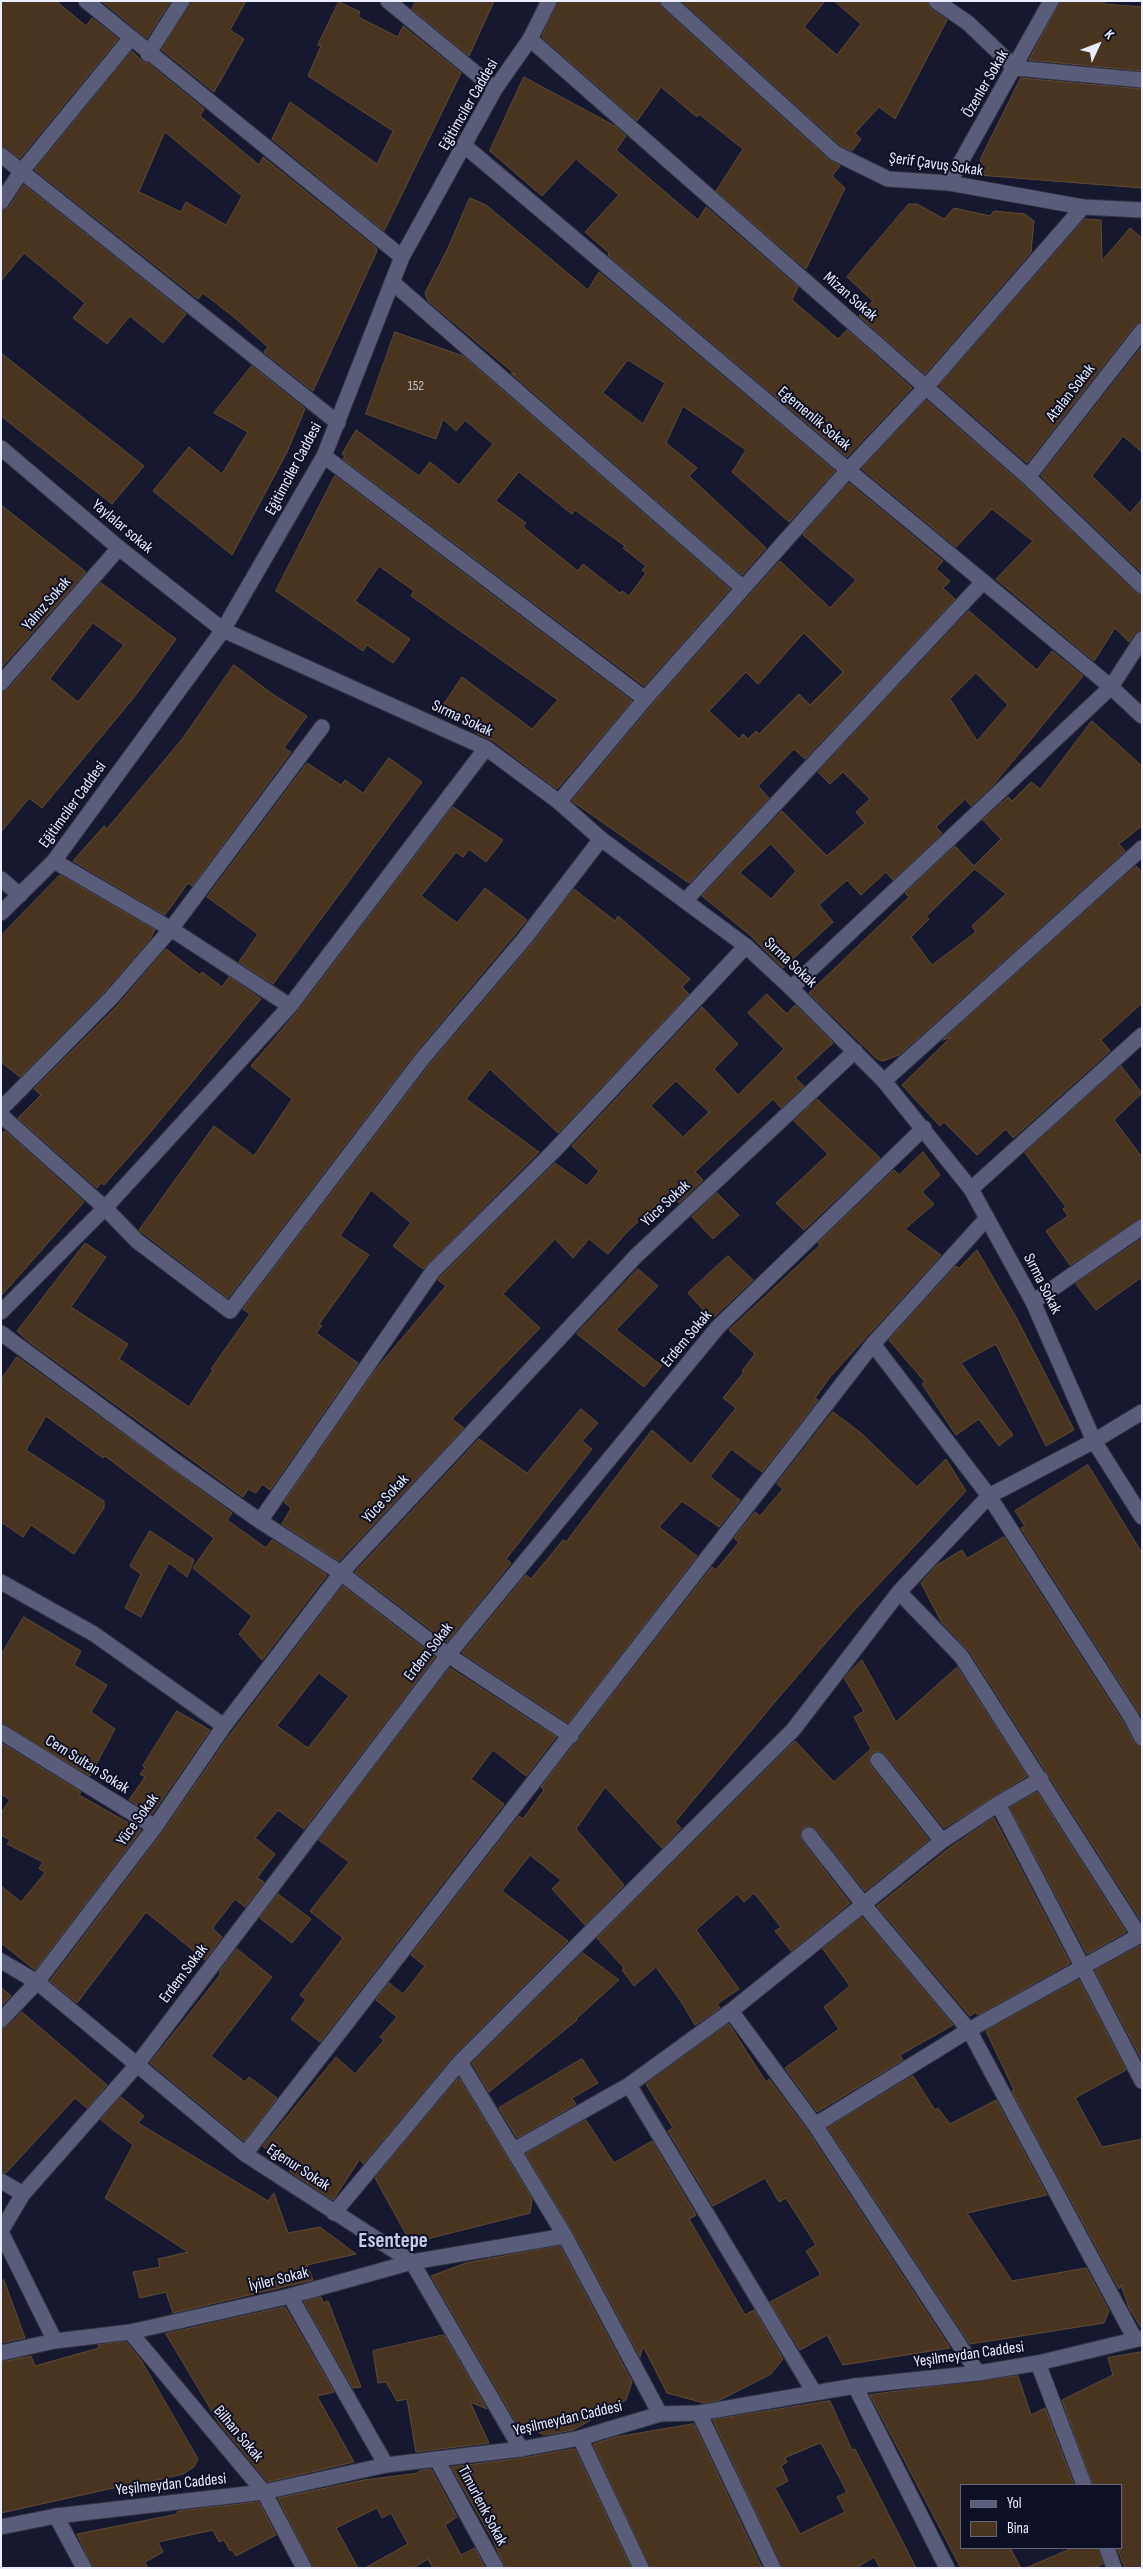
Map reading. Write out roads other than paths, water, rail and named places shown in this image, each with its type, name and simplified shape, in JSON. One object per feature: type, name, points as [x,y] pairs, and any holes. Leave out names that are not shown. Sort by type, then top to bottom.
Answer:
[{"type":"street","points":[[86,1],[148,54],[402,258]]},
{"type":"street","points":[[148,54],[182,1]]},
{"type":"street","points":[[388,1],[495,90]]},
{"type":"street","name":"Eğitimciler Caddesi","points":[[1,913],[54,861],[223,630],[324,456],[402,258],[466,147],[495,90],[530,39],[549,1]]},
{"type":"street","name":"Şerif Çavuş Sokak","points":[[668,1],[834,153],[888,179],[949,183],[1083,207],[1142,210]]},
{"type":"street","points":[[936,1],[968,23],[1015,68],[1142,80]]},
{"type":"street","name":"Özenler Sokak","points":[[949,183],[1051,1]]},
{"type":"street","points":[[1,202],[21,172],[130,39]]},
{"type":"street","name":"Mizan Sokak","points":[[530,39],[1028,477],[1142,586]]},
{"type":"street","name":"Egemenlik Sokak","points":[[466,147],[848,470],[1111,687],[1142,716]]},
{"type":"street","points":[[1,155],[338,423]]},
{"type":"street","points":[[559,802],[645,699],[848,470],[926,387],[1083,207]]},
{"type":"street","points":[[392,282],[743,588]]},
{"type":"street","name":"Atalan Sokak","points":[[1028,477],[1142,331]]},
{"type":"street","name":"Yaylalar sokak","points":[[2,450],[118,548],[223,630]]},
{"type":"street","points":[[324,456],[645,699]]},
{"type":"street","name":"Yalnız Sokak","points":[[1,683],[118,548]]},
{"type":"street","points":[[685,900],[982,582]]},
{"type":"street","name":"Sırma Sokak","points":[[223,630],[486,748],[559,802],[601,839],[746,946],[791,988],[884,1081],[924,1128],[971,1189],[1033,1302],[1094,1440],[1142,1517]]},
{"type":"street","points":[[791,988],[1111,687],[1142,639]]},
{"type":"street","points":[[1,1109],[111,998],[171,928],[322,727]]},
{"type":"street","points":[[1,1312],[105,1208],[290,1006],[486,748]]},
{"type":"street","points":[[1,1115],[105,1208],[136,1241],[230,1310],[423,1058],[525,938],[601,839]]},
{"type":"street","points":[[884,1081],[1142,848]]},
{"type":"street","points":[[54,861],[171,928],[290,1006]]},
{"type":"street","points":[[1,879],[20,895]]},
{"type":"street","points":[[260,1521],[433,1271],[553,1152],[746,946]]},
{"type":"street","points":[[971,1189],[1142,1035]]},
{"type":"street","name":"Yüce Sokak","points":[[1,2020],[36,1982],[155,1827],[224,1726],[341,1573],[636,1256],[855,1051]]},
{"type":"street","name":"Erdem Sokak","points":[[54,2341],[1,2231],[23,2194],[136,2066],[448,1655],[718,1327],[924,1128]]},
{"type":"street","points":[[245,2154],[571,1736],[873,1344],[987,1218]]},
{"type":"street","points":[[1033,1302],[1142,1227]]},
{"type":"street","points":[[1,1333],[260,1521],[341,1573],[448,1655],[571,1736]]},
{"type":"street","points":[[873,1344],[989,1496],[1142,1738]]},
{"type":"street","points":[[334,2213],[460,2062],[793,1730],[899,1592],[989,1496],[1142,1412]]},
{"type":"street","points":[[1,1582],[94,1634],[224,1726]]},
{"type":"street","points":[[815,2125],[969,2030],[1140,1935],[961,1656],[899,1592]]},
{"type":"street","name":"Cem Sultan Sokak","points":[[1,1732],[155,1827]]},
{"type":"street","points":[[878,1760],[942,1840]]},
{"type":"street","points":[[514,2150],[629,2085],[731,2012],[942,1840],[1041,1779]]},
{"type":"street","points":[[998,1804],[1084,1966],[1142,2081]]},
{"type":"street","points":[[809,1835],[864,1905],[969,2030],[1138,2339]]},
{"type":"street","name":"Egenur Sokak","points":[[1,1961],[36,1982],[245,2154],[412,2262],[521,2449]]},
{"type":"street","points":[[731,2012],[815,2125],[978,2373]]},
{"type":"street","points":[[460,2062],[565,2236],[660,2414]]},
{"type":"street","points":[[629,2085],[814,2392]]},
{"type":"street","points":[[1,2181],[23,2194]]},
{"type":"street","name":"İyiler Sokak","points":[[1,2353],[54,2341],[130,2332],[290,2296],[412,2262],[565,2236]]},
{"type":"street","points":[[290,2296],[386,2465]]},
{"type":"street","name":"Bilhan Sokak","points":[[130,2332],[264,2492],[304,2568]]},
{"type":"street","name":"Yeşilmeydan Caddesi","points":[[1,2527],[56,2516],[264,2492],[386,2465],[521,2449],[580,2438],[660,2414],[699,2412],[855,2386],[978,2373],[1038,2363],[1138,2339]]},
{"type":"street","points":[[1038,2363],[1084,2484]]},
{"type":"street","points":[[855,2386],[947,2568]]},
{"type":"street","points":[[699,2412],[773,2568]]},
{"type":"street","points":[[580,2438],[640,2568]]},
{"type":"street","name":"Timurlenk Sokak","points":[[437,2460],[496,2568]]},
{"type":"street","points":[[56,2516],[84,2568]]},
{"type":"street","points":[[1107,2549],[1114,2568]]},
{"type":"district","name":"Esentepe","points":[[393,2242]]}]
